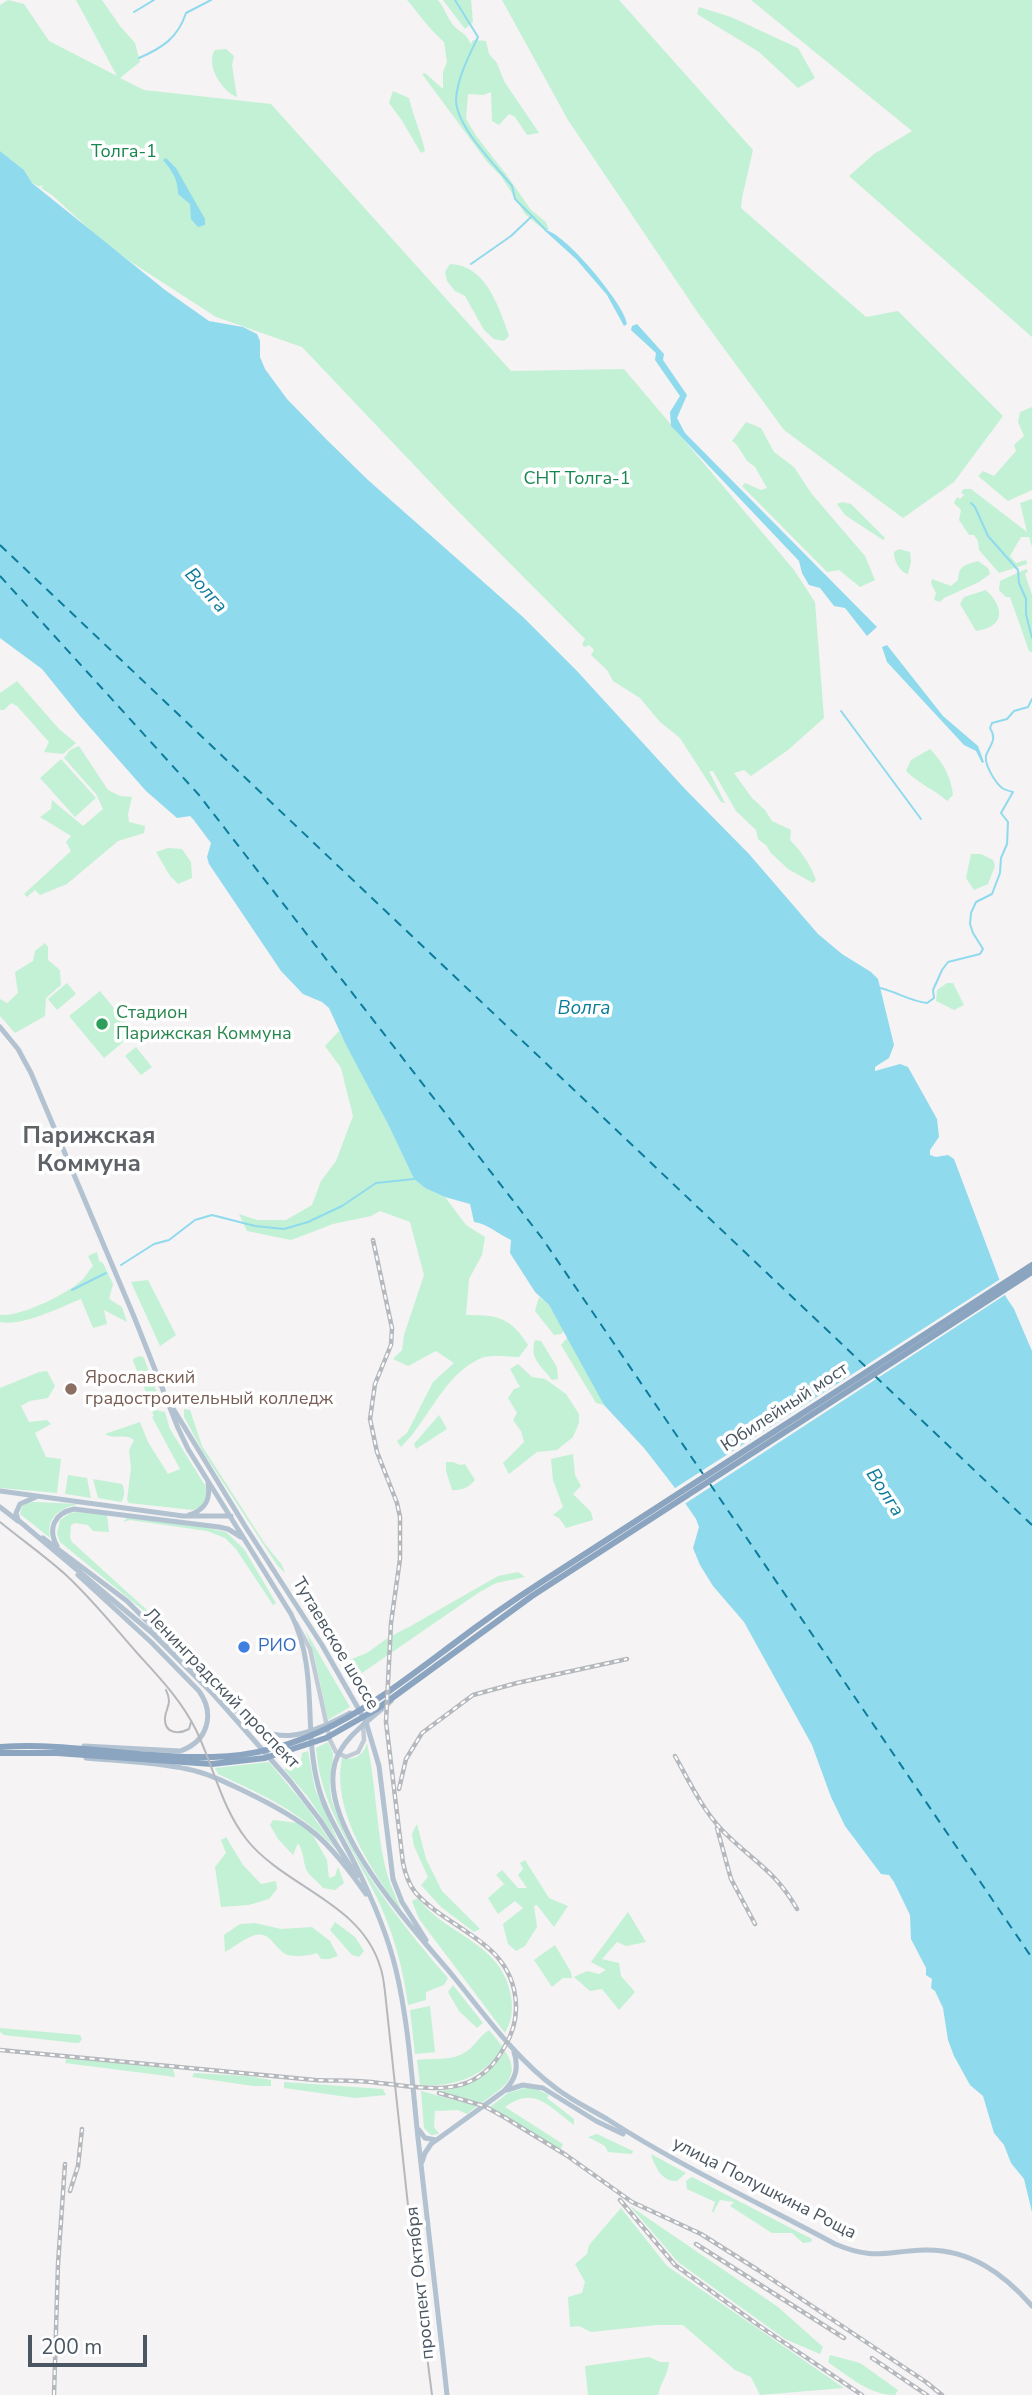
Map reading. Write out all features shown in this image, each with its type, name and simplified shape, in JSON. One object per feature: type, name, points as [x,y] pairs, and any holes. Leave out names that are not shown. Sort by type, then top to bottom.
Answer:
[{"type":"highway","name":"Юбилейный мост","points":[[554,1577],[1032,1265]]},
{"type":"highway","name":"Юбилейный мост","points":[[554,1577],[1032,1272]]},
{"type":"highway","points":[[0,1753],[48,1752],[197,1764],[253,1760],[291,1751],[339,1732],[364,1718],[554,1577]]},
{"type":"highway","points":[[0,1747],[64,1746],[183,1757],[227,1756],[288,1745],[323,1731],[381,1698],[471,1630],[554,1577]]},
{"type":"main road","name":"Тутаевское шоссе","points":[[0,1027],[18,1049],[31,1073],[188,1449],[292,1616],[308,1666],[311,1740],[320,1792],[373,1905]]},
{"type":"main road","name":"Тутаевское шоссе","points":[[174,1413],[359,1707],[379,1766],[393,1879],[407,1910],[439,1960]]},
{"type":"main road","points":[[183,1516],[205,1507],[209,1498],[207,1480]]},
{"type":"main road","points":[[0,1491],[82,1501],[219,1527],[244,1539]]},
{"type":"main road","points":[[18,1520],[16,1513],[20,1504],[40,1496]]},
{"type":"main road","points":[[81,1508],[82,1501]]},
{"type":"main road","name":"Ленинградский проспект","points":[[0,1507],[127,1601],[236,1711],[260,1730],[292,1736],[325,1725],[381,1698]]},
{"type":"main road","points":[[60,1549],[53,1538],[53,1523],[61,1513],[81,1508],[183,1516],[229,1516],[245,1526]]},
{"type":"main road","name":"Ленинградский проспект","points":[[18,1520],[152,1633],[214,1695],[320,1819],[349,1861],[373,1905]]},
{"type":"main road","points":[[64,1560],[181,1672],[201,1695],[208,1710],[208,1722],[202,1736],[192,1746],[180,1751],[64,1746]]},
{"type":"main road","points":[[404,1689],[345,1743],[335,1765],[334,1791],[343,1819],[370,1870],[400,1913],[439,1960]]},
{"type":"main road","points":[[48,1752],[196,1771],[270,1804],[300,1821],[333,1849],[373,1905]]},
{"type":"main road","name":"проспект Октября","points":[[373,1905],[388,1945],[400,1991],[447,2395]]},
{"type":"main road","name":"улица Полушкина Роща","points":[[439,1960],[512,2048],[556,2088],[635,2138]]},
{"type":"main road","points":[[422,2169],[425,2153],[436,2140],[512,2083],[517,2071],[512,2048]]},
{"type":"main road","name":"улица Полушкина Роща","points":[[504,2091],[523,2085],[537,2086],[596,2121],[635,2138],[850,2250],[875,2255],[935,2251],[971,2259],[1008,2281],[1032,2306]]},
{"type":"main road","points":[[417,2126],[425,2138],[436,2140]]},
{"type":"street","points":[[292,1616],[310,1649],[332,1745],[342,1756],[354,1755],[363,1745],[364,1731],[359,1707]]},
{"type":"green space","name":"СНТ Толга-1","points":[[8,0],[24,4],[49,41],[117,76],[76,0],[102,0],[135,43],[140,62],[120,78],[144,90],[271,104],[511,371],[624,369],[794,570],[815,602],[824,718],[788,750],[751,776],[744,770],[734,773],[772,821],[791,830],[790,840],[811,869],[816,880],[813,883],[788,869],[770,852],[758,839],[756,830],[736,811],[713,771],[709,771],[725,803],[721,802],[680,738],[660,722],[640,698],[613,681],[607,670],[591,655],[594,650],[589,645],[582,645],[585,639],[452,505],[302,347],[216,317],[131,262],[100,239],[41,188],[41,185],[40,187],[32,183],[24,170],[0,151],[0,5]]},
{"type":"green space","points":[[407,0],[438,0],[452,23],[471,44],[473,40],[486,41],[489,54],[497,63],[504,81],[539,133],[527,135],[515,117],[509,114],[499,125],[492,121],[491,92],[484,95],[468,94],[466,119],[531,210],[546,222],[549,230],[544,230],[525,214],[501,176],[488,163],[422,74],[425,73],[443,89],[443,72],[447,62],[444,42]]},
{"type":"green space","points":[[443,0],[471,0],[473,22],[465,29]]},
{"type":"green space","points":[[502,0],[619,0],[753,150],[741,208],[866,317],[898,311],[1003,416],[954,482],[903,518],[784,430],[698,313],[568,120]]},
{"type":"green space","points":[[751,0],[1032,0],[1032,337],[849,176],[874,154],[912,131]]},
{"type":"green space","points":[[699,7],[731,17],[798,48],[815,78],[798,88],[759,52],[697,14]]},
{"type":"green space","points":[[226,49],[234,56],[232,65],[237,97],[221,84],[212,63],[215,50]]},
{"type":"green space","points":[[393,91],[409,98],[425,151],[421,153],[389,103]]},
{"type":"green space","points":[[450,264],[462,266],[482,280],[501,313],[509,336],[504,341],[494,339],[484,330],[465,296],[455,291],[447,281],[445,272]]},
{"type":"green space","points":[[1032,407],[1032,490],[1008,501],[978,476],[983,471],[994,476],[1016,451],[1014,445],[1024,436],[1018,422],[1020,412]]},
{"type":"green space","points":[[746,422],[761,428],[774,452],[794,467],[811,493],[865,556],[875,580],[860,587],[839,570],[827,572],[742,486],[745,483],[761,490],[767,488],[755,467],[732,441]]},
{"type":"green space","points":[[971,489],[1027,532],[1020,503],[1032,499],[1032,547],[1029,537],[1021,537],[1010,556],[1016,563],[1026,560],[1027,564],[999,573],[979,550],[974,535],[969,535],[959,520],[961,510],[954,503],[957,497],[960,499],[964,495],[961,492]]},
{"type":"green space","points":[[837,504],[851,504],[885,538],[883,540],[845,515]]},
{"type":"green space","points":[[899,549],[910,552],[908,574],[900,569],[895,559],[894,552]]},
{"type":"green space","points":[[978,561],[988,568],[990,574],[940,602],[934,600],[936,593],[932,579],[951,586],[958,580],[964,566]]},
{"type":"green space","points":[[1026,569],[1032,595],[1032,652],[1029,651],[1010,597],[1006,597],[999,590],[1000,581]]},
{"type":"green space","points":[[986,590],[997,603],[999,616],[997,621],[986,629],[976,631],[960,604],[964,597]]},
{"type":"green space","points":[[17,681],[59,729],[76,743],[63,754],[44,752],[49,742],[17,706],[11,703],[4,710],[0,710],[0,693]]},
{"type":"green space","points":[[79,746],[108,790],[120,796],[132,797],[129,822],[145,826],[144,833],[118,841],[67,884],[40,895],[35,890],[27,897],[24,894],[71,851],[66,842],[71,836],[40,817],[51,809],[52,800],[83,826],[103,809],[96,794],[64,758],[70,750]]},
{"type":"green space","points":[[930,749],[950,782],[953,795],[947,801],[906,771],[911,760]]},
{"type":"green space","points":[[61,759],[96,798],[75,817],[40,778]]},
{"type":"green space","points":[[168,848],[182,849],[191,862],[192,878],[178,884],[170,876],[156,852]]},
{"type":"green space","points":[[971,854],[981,854],[993,860],[995,866],[988,884],[974,890],[966,878]]},
{"type":"green space","points":[[45,943],[48,947],[48,960],[60,970],[61,985],[46,998],[45,1016],[15,1033],[0,1016],[0,999],[7,1003],[18,993],[15,972],[33,961],[35,951]]},
{"type":"green space","points":[[67,983],[76,994],[57,1010],[48,999]]},
{"type":"green space","points":[[947,983],[953,983],[964,1005],[954,1010],[936,1001],[937,990]]},
{"type":"green space","name":"Стадион Парижская Коммуна","points":[[100,991],[134,1033],[104,1058],[69,1016]]},
{"type":"green space","points":[[339,1031],[383,1113],[414,1179],[425,1188],[445,1197],[466,1225],[485,1237],[482,1255],[469,1279],[466,1315],[495,1317],[509,1323],[528,1345],[519,1357],[485,1357],[468,1366],[446,1387],[401,1447],[397,1441],[407,1433],[433,1382],[454,1363],[436,1351],[408,1366],[393,1359],[402,1350],[404,1335],[424,1275],[410,1222],[380,1211],[371,1216],[333,1224],[291,1240],[247,1231],[239,1214],[257,1220],[286,1220],[312,1205],[321,1181],[336,1161],[353,1116],[341,1068],[325,1046]]},
{"type":"green space","points":[[136,1047],[152,1067],[141,1075],[125,1056]]},
{"type":"green space","points":[[97,1252],[99,1261],[103,1263],[113,1284],[109,1299],[122,1307],[127,1322],[104,1310],[107,1324],[93,1328],[81,1299],[30,1319],[0,1322],[0,1315],[31,1308],[76,1285],[93,1266],[88,1256]]},
{"type":"green space","points":[[148,1280],[176,1335],[160,1346],[131,1282]]},
{"type":"green space","points":[[539,1297],[549,1305],[564,1331],[561,1334],[554,1335],[535,1311]]},
{"type":"green space","points":[[568,1337],[604,1405],[596,1403],[561,1345]]},
{"type":"green space","points":[[535,1340],[541,1341],[557,1367],[558,1379],[552,1380],[537,1361],[534,1352]]},
{"type":"green space","points":[[141,1356],[160,1401],[152,1407],[133,1361]]},
{"type":"green space","points":[[518,1364],[532,1377],[545,1379],[566,1394],[579,1414],[579,1423],[573,1437],[557,1450],[537,1452],[509,1474],[503,1463],[524,1442],[521,1431],[513,1420],[517,1413],[508,1398],[514,1389],[520,1387],[510,1369]]},
{"type":"green space","points":[[47,1371],[55,1386],[48,1398],[30,1401],[21,1406],[29,1422],[47,1420],[51,1424],[35,1433],[46,1457],[61,1459],[57,1493],[0,1488],[0,1388]]},
{"type":"green space","points":[[184,1409],[190,1410],[202,1446],[285,1573],[277,1565],[203,1452],[184,1417]]},
{"type":"green space","points":[[152,1412],[165,1412],[170,1429],[206,1487],[207,1495],[202,1506],[193,1510],[129,1503],[127,1500],[131,1468],[129,1450],[134,1440],[105,1434],[140,1422],[148,1442],[168,1474],[180,1469],[152,1417]]},
{"type":"green space","points":[[439,1415],[447,1429],[416,1449],[414,1444]]},
{"type":"green space","points":[[573,1454],[575,1475],[581,1486],[573,1494],[591,1512],[593,1520],[566,1528],[559,1518],[553,1515],[563,1507],[553,1480],[551,1459]]},
{"type":"green space","points":[[446,1462],[465,1464],[475,1480],[465,1488],[452,1490]]},
{"type":"green space","points":[[68,1475],[87,1478],[91,1498],[65,1494]]},
{"type":"green space","points":[[93,1479],[122,1484],[124,1493],[121,1502],[98,1498]]},
{"type":"green space","points":[[30,1502],[78,1504],[65,1508],[52,1519],[50,1538],[20,1514],[22,1506]]},
{"type":"green space","points":[[70,1513],[107,1515],[109,1532],[93,1531],[88,1525],[75,1523],[71,1525],[72,1542],[148,1611],[149,1615],[60,1542],[57,1534],[60,1520]]},
{"type":"green space","points":[[127,1518],[199,1526],[226,1532],[244,1549],[276,1603],[273,1605],[236,1549],[225,1538],[207,1531],[130,1520],[123,1522]]},
{"type":"green space","points":[[518,1572],[525,1577],[496,1583],[359,1675],[348,1672],[344,1662],[367,1653],[389,1637],[498,1576]]},
{"type":"green space","points":[[305,1630],[350,1707],[328,1720],[314,1655]]},
{"type":"green space","points":[[328,1742],[333,1755],[331,1795],[355,1853],[384,1898],[448,1978],[444,1985],[426,1992],[426,2000],[408,2005],[400,1963],[387,1922],[330,1807],[316,1748]]},
{"type":"green space","points":[[367,1743],[385,1866],[402,1912],[378,1878],[357,1840],[343,1799],[340,1778],[342,1758],[351,1759],[358,1756]]},
{"type":"green space","points":[[308,1751],[315,1789],[339,1843],[308,1797],[284,1769],[297,1765],[302,1753]]},
{"type":"green space","points":[[269,1762],[308,1809],[335,1848],[294,1814],[218,1774],[215,1768]]},
{"type":"green space","points":[[273,1820],[298,1823],[311,1832],[327,1860],[329,1878],[335,1876],[338,1867],[344,1883],[335,1890],[323,1888],[306,1869],[298,1843],[293,1855],[278,1839],[270,1825]]},
{"type":"green space","points":[[417,1824],[426,1859],[442,1891],[480,1929],[474,1932],[441,1907],[421,1885],[428,1877],[414,1846],[412,1834]]},
{"type":"green space","points":[[226,1837],[243,1865],[261,1884],[276,1881],[277,1889],[269,1899],[249,1905],[221,1907],[215,1867],[226,1853],[221,1840]]},
{"type":"green space","points":[[525,1860],[549,1898],[568,1906],[554,1927],[537,1905],[534,1906],[537,1927],[525,1946],[516,1951],[508,1944],[503,1924],[523,1908],[515,1901],[498,1914],[488,1898],[504,1884],[496,1875],[502,1870],[518,1888],[527,1888],[518,1875],[523,1869],[520,1863]]},
{"type":"green space","points":[[418,1898],[443,1922],[472,1941],[497,1963],[506,1978],[511,1996],[511,2015],[505,2033],[419,1919],[412,1901]]},
{"type":"green space","points":[[628,1912],[646,1942],[626,1946],[617,1942],[602,1959],[619,1963],[621,1976],[635,1992],[619,2010],[602,1989],[590,1991],[574,1977],[587,1971],[599,1974],[606,1970],[591,1962]]},
{"type":"green space","points":[[335,1922],[355,1937],[364,1951],[359,1957],[352,1955],[330,1930]]},
{"type":"green space","points":[[255,1923],[281,1929],[312,1927],[330,1941],[338,1956],[321,1959],[317,1953],[288,1955],[266,1936],[261,1935],[247,1938],[225,1952],[224,1935],[240,1924]]},
{"type":"green space","points":[[555,1945],[572,1978],[563,1978],[552,1987],[534,1960]]},
{"type":"green space","points":[[453,1985],[483,2023],[477,2028],[459,2011],[448,1992]]},
{"type":"green space","points":[[430,2006],[435,2052],[415,2054],[410,2010]]},
{"type":"green space","points":[[0,2028],[80,2035],[82,2039],[76,2043],[4,2035]]},
{"type":"green space","points":[[489,2030],[503,2047],[487,2066],[456,2082],[420,2085],[417,2060],[459,2056],[468,2051]]},
{"type":"green space","points":[[505,2051],[512,2068],[511,2075],[503,2087],[482,2103],[436,2091],[458,2088],[476,2080],[492,2068]]},
{"type":"green space","points":[[67,2057],[173,2069],[175,2077],[65,2063]]},
{"type":"green space","points":[[194,2073],[271,2080],[271,2086],[192,2077]]},
{"type":"green space","points":[[284,2082],[383,2089],[386,2095],[355,2098],[284,2088]]},
{"type":"green space","points":[[534,2088],[549,2095],[547,2098],[574,2119],[574,2125],[549,2106],[533,2098],[525,2098],[505,2107],[563,2144],[560,2150],[490,2107],[508,2093]]},
{"type":"green space","points":[[421,2091],[477,2106],[467,2114],[458,2110],[435,2111],[434,2127],[439,2134],[431,2135],[424,2128]]},
{"type":"green space","points":[[597,2134],[633,2151],[632,2154],[608,2152],[605,2146],[588,2137]]},
{"type":"green space","points":[[651,2154],[686,2173],[677,2181],[667,2179],[657,2169]]},
{"type":"green space","points":[[692,2177],[812,2239],[811,2242],[803,2243],[792,2233],[772,2233],[730,2206],[734,2202],[720,2200],[713,2213],[715,2202],[687,2189],[686,2181]]},
{"type":"green space","points":[[630,2206],[778,2307],[823,2347],[820,2354],[785,2339],[678,2262]]},
{"type":"green space","points":[[621,2208],[667,2266],[844,2388],[760,2395],[751,2377],[735,2370],[683,2325],[591,2332],[579,2326],[570,2327],[568,2297],[582,2293],[585,2282],[575,2264],[587,2254],[589,2245]]},
{"type":"green space","points":[[830,2355],[860,2363],[898,2390],[895,2395],[868,2388],[828,2362]]},
{"type":"green space","points":[[649,2357],[660,2362],[669,2362],[658,2395],[588,2395],[585,2366]]},
{"type":"water","name":"Волга","points":[[0,151],[24,170],[32,183],[165,290],[209,321],[243,327],[257,334],[260,357],[265,369],[287,399],[368,480],[523,617],[577,671],[685,789],[749,854],[818,934],[878,979],[894,1045],[889,1058],[875,1067],[875,1071],[900,1064],[908,1067],[937,1119],[939,1137],[930,1150],[930,1155],[948,1155],[954,1159],[1006,1297],[1032,1351],[1032,2212],[1024,2179],[1011,2163],[1004,2145],[994,2133],[983,2096],[970,2085],[954,2056],[948,2040],[943,2008],[931,1988],[932,1979],[926,1975],[926,1968],[911,1939],[910,1915],[894,1882],[889,1875],[881,1874],[845,1826],[812,1745],[744,1622],[713,1586],[700,1565],[693,1548],[699,1527],[696,1519],[644,1448],[604,1405],[549,1305],[535,1292],[510,1253],[511,1240],[474,1222],[470,1204],[445,1197],[425,1188],[414,1179],[329,1008],[303,994],[281,971],[209,864],[207,857],[211,843],[193,819],[190,816],[177,818],[146,791],[42,669],[0,638]]},
{"type":"water","points":[[166,158],[176,168],[205,219],[205,225],[198,227],[191,219],[190,204],[178,194],[174,176],[163,160]]},
{"type":"water","points":[[544,230],[564,242],[592,270],[616,302],[627,324],[624,326],[607,295],[576,259]]},
{"type":"water","points":[[637,324],[664,354],[663,360],[687,395],[677,418],[685,433],[877,627],[867,636],[845,608],[834,606],[820,588],[809,585],[799,561],[671,426],[670,412],[680,396],[655,360],[656,353],[631,330],[632,326]]},
{"type":"water","points":[[887,645],[943,716],[978,746],[984,762],[982,763],[976,751],[964,745],[887,662],[882,647]]},
{"type":"pier","points":[[1002,1278],[1008,1293],[683,1505],[672,1490]]},
{"type":"waterway","points":[[134,12],[154,0]]},
{"type":"waterway","points":[[139,58],[174,36],[186,13],[211,0]]},
{"type":"waterway","points":[[455,0],[478,37],[459,84],[456,100],[462,121],[512,186],[515,199],[546,230]]},
{"type":"waterway","points":[[471,264],[511,236],[531,217]]},
{"type":"waterway","points":[[971,503],[988,536],[1018,570],[1032,638]]},
{"type":"waterway","points":[[880,988],[927,1003],[934,998],[933,990],[948,962],[980,954],[983,949],[973,933],[971,913],[976,902],[992,894],[1000,873],[1001,858],[1007,844],[1008,822],[1001,813],[1013,792],[999,785],[988,766],[986,757],[993,738],[990,728],[992,723],[1007,719],[1014,711],[1028,707],[1032,699]]},
{"type":"waterway","points":[[841,711],[921,819]]},
{"type":"waterway","points":[[121,1265],[154,1244],[169,1240],[195,1220],[212,1215],[255,1226],[284,1229],[308,1222],[342,1206],[376,1183],[414,1179]]},
{"type":"waterway","points":[[72,1290],[106,1273]]},
{"type":"ferry route","points":[[0,545],[866,1367]]},
{"type":"ferry route","points":[[0,576],[199,795],[542,1238],[703,1474]]},
{"type":"ferry route","points":[[875,1376],[1032,1525]]},
{"type":"ferry route","points":[[710,1484],[1032,1958]]},
{"type":"tram line","points":[[0,1522],[76,1584],[177,1699],[196,1730],[224,1800],[247,1840],[281,1871],[339,1911],[356,1926],[370,1944],[384,1982],[410,2224],[432,2395]]},
{"type":"tram line","points":[[166,1690],[169,1701],[165,1723],[169,1730],[180,1732],[189,1729],[191,1722]]},
{"type":"railway","points":[[0,2050],[315,2080],[363,2081],[434,2088],[466,2083],[480,2076],[493,2064],[508,2040],[516,2008],[510,1976],[488,1948],[428,1905],[415,1892],[403,1863],[386,1722],[391,1623],[400,1559],[400,1517],[377,1452],[370,1419],[375,1384],[391,1345],[392,1328],[373,1240]]},
{"type":"railway","points":[[399,1789],[406,1759],[422,1733],[473,1695],[627,1659]]},
{"type":"railway","points":[[675,1756],[696,1795],[715,1822],[780,1884],[797,1909]]},
{"type":"railway","points":[[717,1828],[731,1879],[755,1924]]},
{"type":"railway","points":[[439,2093],[484,2106],[566,2155],[632,2202],[701,2234],[942,2395]]},
{"type":"railway","points":[[70,2191],[78,2166],[82,2129]]},
{"type":"railway","points":[[54,2395],[58,2264],[65,2164]]},
{"type":"railway","points":[[620,2200],[675,2265],[862,2395]]},
{"type":"railway","points":[[696,2244],[844,2338]]},
{"type":"railway","points":[[872,2358],[927,2395]]},
{"type":"place","name":"Стадион Парижская Коммуна","points":[[102,1024]]},
{"type":"place","name":"Ярославский градостроительный колледж","points":[[71,1389]]},
{"type":"place","name":"РИО","points":[[244,1647]]},
{"type":"district","name":"Парижская Коммуна","points":[[89,1151]]},
{"type":"park label","name":"Толга-1","points":[[124,153]]}]
